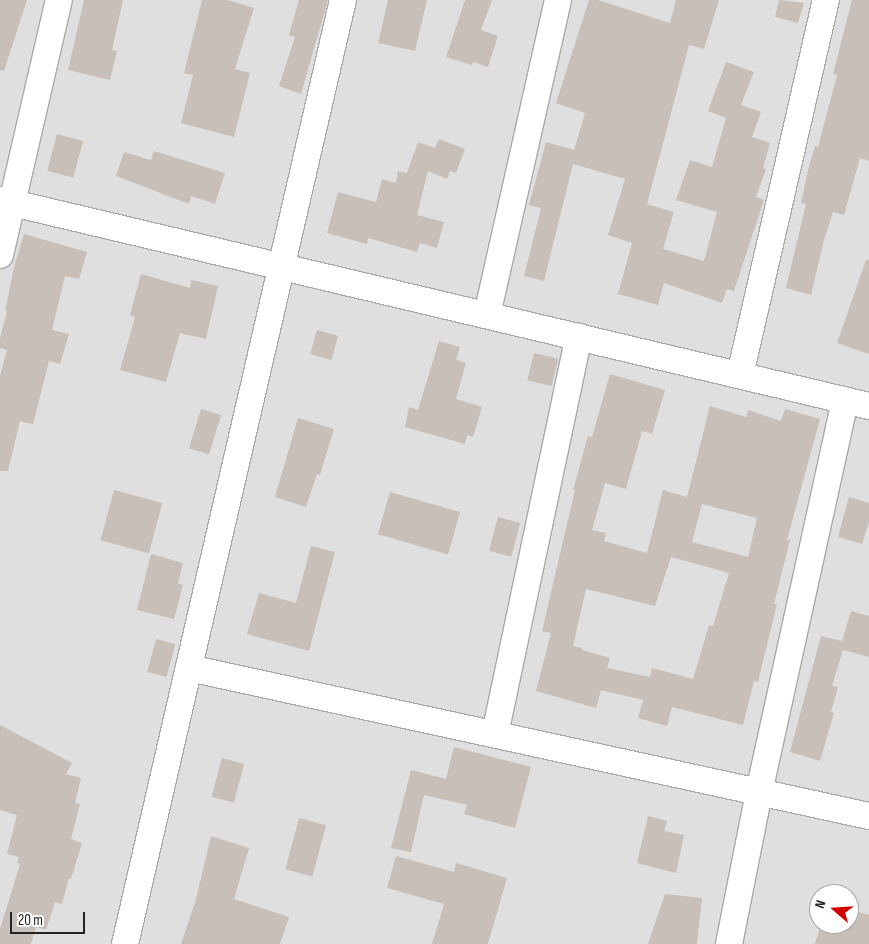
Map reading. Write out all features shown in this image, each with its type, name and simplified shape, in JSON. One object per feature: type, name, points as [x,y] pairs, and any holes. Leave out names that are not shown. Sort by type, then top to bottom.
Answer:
[{"type":"street","points":[[0,255],[6,201],[59,0]]},
{"type":"street","points":[[125,944],[342,0]]},
{"type":"street","points":[[487,315],[558,0]]},
{"type":"street","points":[[740,375],[826,0]]},
{"type":"street","points":[[6,201],[857,403],[759,792],[728,944]]},
{"type":"street","points":[[495,734],[579,337]]},
{"type":"street","points":[[189,668],[869,816]]},
{"type":"shaded area","points":[[0,0],[869,0],[869,944],[0,944]]},
{"type":"building","points":[[0,0],[27,0],[4,71],[0,70]]},
{"type":"building","points":[[84,0],[123,0],[112,50],[117,51],[110,80],[68,70]]},
{"type":"building","points":[[202,0],[228,0],[254,8],[235,69],[250,73],[234,137],[181,123],[193,75],[184,73]]},
{"type":"building","points":[[299,0],[328,0],[301,94],[279,86],[295,37],[289,35]]},
{"type":"building","points":[[388,0],[427,0],[415,51],[378,43]]},
{"type":"building","points":[[465,0],[492,0],[481,30],[498,36],[488,67],[473,62],[472,65],[446,57]]},
{"type":"building","points":[[589,0],[598,0],[670,23],[676,0],[719,0],[704,49],[689,45],[647,204],[674,212],[663,249],[704,261],[717,212],[676,200],[690,160],[712,167],[726,118],[708,111],[726,62],[754,72],[741,105],[761,112],[752,137],[770,143],[763,168],[766,169],[756,197],[764,200],[734,291],[727,289],[722,303],[664,283],[658,305],[618,294],[632,243],[608,235],[625,179],[573,164],[544,281],[524,276],[541,208],[529,205],[546,142],[574,150],[585,113],[556,103]]},
{"type":"building","points":[[779,0],[804,3],[798,23],[775,17]]},
{"type":"building","points":[[852,0],[869,0],[869,161],[860,158],[844,215],[833,212],[824,240],[811,295],[786,288],[806,204],[801,203],[808,170],[815,146],[818,147],[837,75],[833,74]]},
{"type":"building","points":[[57,134],[83,141],[73,178],[47,171]]},
{"type":"building","points":[[439,139],[465,149],[456,173],[450,171],[447,179],[428,171],[417,215],[444,222],[437,248],[420,243],[417,252],[368,238],[367,244],[327,233],[338,192],[376,202],[382,179],[396,183],[398,171],[407,173],[418,142],[435,148]]},
{"type":"building","points":[[154,151],[225,173],[215,204],[191,196],[189,204],[116,176],[124,152],[151,160]]},
{"type":"building","points":[[24,234],[87,252],[79,279],[65,276],[52,330],[69,334],[60,364],[49,361],[33,424],[20,421],[8,471],[0,471],[0,376],[7,350],[0,348],[0,338],[7,311],[5,311],[14,267]]},
{"type":"building","points":[[866,260],[869,260],[869,354],[837,343]]},
{"type":"building","points":[[141,274],[190,288],[191,280],[218,286],[206,339],[180,333],[166,382],[120,370],[135,317],[130,315]]},
{"type":"building","points":[[317,330],[338,336],[331,360],[310,354]]},
{"type":"building","points":[[439,341],[460,347],[456,360],[466,363],[456,399],[482,407],[473,437],[467,435],[465,444],[405,427],[409,407],[418,410]]},
{"type":"building","points":[[534,353],[558,359],[551,386],[527,380]]},
{"type":"building","points":[[610,374],[665,390],[652,434],[642,431],[626,489],[605,483],[592,530],[606,533],[604,541],[647,553],[663,490],[687,497],[710,406],[746,417],[748,410],[781,421],[785,409],[820,419],[787,540],[790,540],[774,604],[777,604],[758,682],[754,681],[743,725],[672,707],[667,726],[638,718],[643,700],[601,690],[596,708],[536,691],[551,633],[542,631],[575,490],[573,490],[588,436],[592,437]],"holes":[[[702,504],[757,518],[748,557],[692,542]],[[671,557],[729,573],[713,626],[709,625],[693,679],[652,668],[650,677],[607,668],[610,658],[573,646],[586,589],[655,606]]]},
{"type":"building","points":[[201,409],[221,415],[209,454],[189,448]]},
{"type":"building","points":[[298,418],[334,429],[320,475],[317,474],[306,507],[275,497]]},
{"type":"building","points":[[114,490],[162,503],[149,553],[101,540]]},
{"type":"building","points":[[390,492],[460,512],[448,554],[378,534]]},
{"type":"building","points":[[849,497],[869,503],[869,522],[862,544],[838,537]]},
{"type":"building","points":[[498,517],[520,523],[511,557],[489,551]]},
{"type":"building","points":[[311,546],[335,552],[309,651],[247,634],[259,593],[296,603]]},
{"type":"building","points":[[151,554],[183,563],[178,583],[183,585],[174,619],[137,610]]},
{"type":"building","points":[[851,611],[869,616],[869,657],[843,650],[832,686],[838,687],[831,712],[834,713],[820,761],[790,752],[821,636],[842,641]]},
{"type":"building","points":[[156,639],[175,644],[167,677],[147,672]]},
{"type":"building","points":[[0,725],[72,763],[66,774],[81,778],[75,803],[80,804],[71,839],[82,843],[62,904],[55,902],[46,930],[36,927],[31,944],[0,944],[0,929],[20,864],[17,863],[19,857],[7,854],[17,815],[0,810]]},
{"type":"building","points":[[454,747],[531,767],[515,828],[464,814],[467,805],[424,795],[411,852],[391,848],[411,770],[446,779]]},
{"type":"building","points":[[222,758],[244,764],[234,803],[212,797]]},
{"type":"building","points":[[648,816],[667,821],[664,831],[684,835],[676,873],[637,863]]},
{"type":"building","points":[[299,818],[326,825],[312,876],[285,869]]},
{"type":"building","points":[[211,836],[249,848],[234,899],[289,917],[280,944],[181,944],[196,899]]},
{"type":"building","points":[[396,856],[454,872],[456,863],[507,878],[488,944],[432,944],[444,904],[387,888]]},
{"type":"building","points":[[665,894],[702,898],[697,944],[648,944]]},
{"type":"building","points":[[859,912],[869,915],[869,944],[815,944],[818,934],[859,934]]}]
